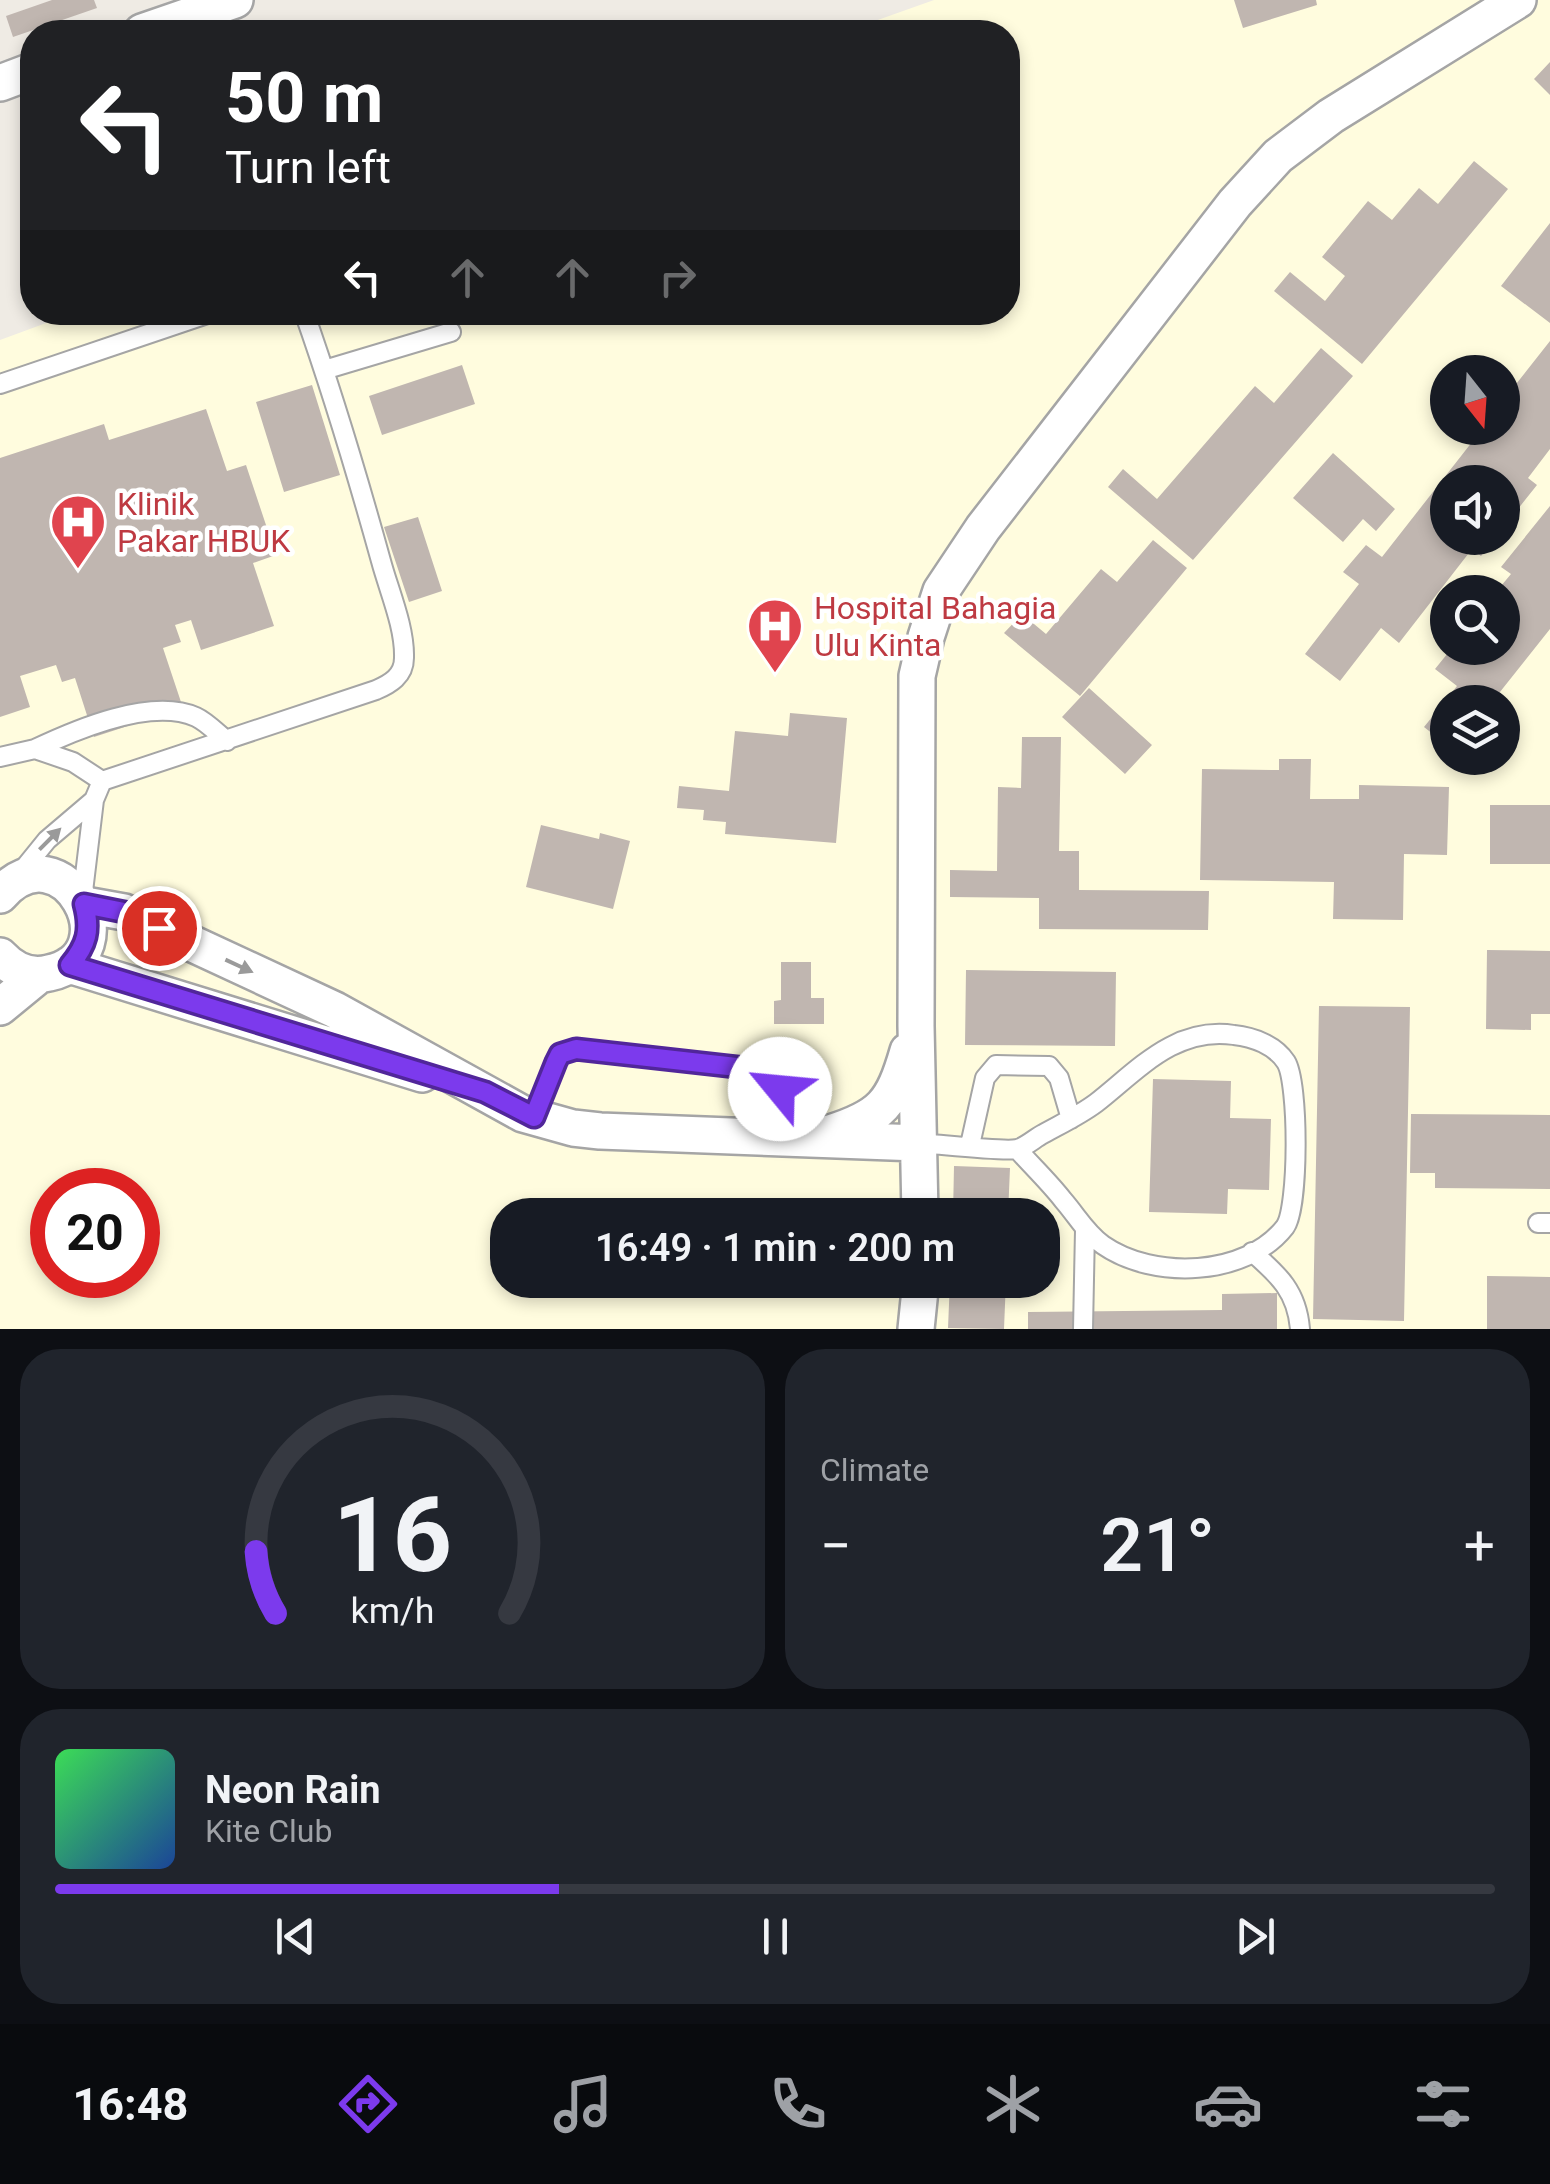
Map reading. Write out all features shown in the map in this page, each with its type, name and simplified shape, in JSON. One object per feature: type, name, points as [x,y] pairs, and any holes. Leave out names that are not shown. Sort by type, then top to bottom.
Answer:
[{"type":"street","points":[[177,20],[235,0]]},
{"type":"street","points":[[920,1198],[917,676],[941,591],[983,528],[1235,203],[1278,156],[1331,116],[1518,0]]},
{"type":"street","points":[[0,1008],[81,952],[88,937],[89,920],[74,889],[50,876],[23,878],[3,891]]},
{"type":"street","points":[[83,902],[124,912],[335,1010],[534,1117],[600,1131],[918,1143]]},
{"type":"street","points":[[0,956],[22,972],[54,970],[485,1092]]},
{"type":"street","points":[[816,1137],[870,1118],[884,1107],[900,1078],[916,1026]]},
{"type":"street","points":[[916,1329],[920,1298]]},
{"type":"lane","points":[[0,384],[175,325]]},
{"type":"lane","points":[[83,902],[94,800],[102,782],[376,690],[392,684],[401,671],[404,658],[397,620],[308,325]]},
{"type":"lane","points":[[324,370],[451,332]]},
{"type":"lane","points":[[0,757],[35,749],[85,725],[152,711],[195,716],[228,742]]},
{"type":"lane","points":[[35,749],[73,762],[102,782]]},
{"type":"lane","points":[[3,891],[47,840],[94,800]]},
{"type":"lane","points":[[918,1143],[1017,1149],[1094,1104],[1146,1060],[1199,1035],[1249,1037],[1273,1048],[1286,1062],[1293,1080],[1293,1205],[1287,1225],[1252,1252],[1224,1264],[1203,1268],[1158,1267],[1119,1254],[1086,1230],[1017,1149]]},
{"type":"lane","points":[[534,1117],[560,1054],[576,1049],[764,1070],[772,1074],[780,1089],[781,1135]]},
{"type":"lane","points":[[970,1145],[985,1078],[996,1065],[1049,1066],[1059,1078],[1070,1120]]},
{"type":"lane","points":[[1083,1329],[1086,1230]]},
{"type":"lane","points":[[1252,1252],[1283,1279],[1292,1293],[1300,1329]]},
{"type":"shaded area","name":"Hospital Bahagia Ulu Kinta","points":[[934,0],[1550,0],[1550,1329],[0,1329],[0,340],[41,325],[1020,325],[1020,20],[878,20]]},
{"type":"building","points":[[52,0],[94,0],[97,8],[62,20],[20,20],[20,35],[13,37],[6,16]]},
{"type":"building","points":[[1234,0],[1316,0],[1317,5],[1243,28]]},
{"type":"building","points":[[1550,62],[1550,95],[1534,79]]},
{"type":"building","points":[[1474,161],[1508,189],[1362,364],[1274,291],[1290,272],[1325,301],[1345,276],[1322,257],[1368,201],[1392,220],[1419,188],[1438,204]]},
{"type":"building","points":[[1550,223],[1550,323],[1501,286]]},
{"type":"building","points":[[1550,341],[1550,449],[1528,478],[1537,485],[1520,506],[1520,465],[1454,465],[1470,445],[1520,445],[1520,379]]},
{"type":"building","points":[[1321,348],[1353,376],[1193,560],[1108,487],[1123,469],[1157,499],[1255,386],[1274,403]]},
{"type":"building","points":[[462,365],[475,404],[382,435],[369,396]]},
{"type":"building","points":[[312,385],[340,475],[284,492],[256,402]]},
{"type":"building","points":[[206,409],[227,471],[246,465],[276,555],[253,563],[274,626],[201,650],[191,620],[175,625],[181,642],[163,648],[183,708],[94,737],[75,678],[62,682],[56,665],[20,676],[30,707],[0,717],[0,458],[104,424],[109,440]]},
{"type":"building","points":[[1333,453],[1395,509],[1376,531],[1363,519],[1343,542],[1293,498]]},
{"type":"building","points":[[1430,496],[1430,555],[1467,555],[1452,575],[1430,575],[1430,603],[1399,643],[1381,628],[1340,681],[1305,654],[1359,584],[1343,572],[1366,545],[1382,557]]},
{"type":"building","points":[[1550,506],[1550,629],[1506,685],[1456,685],[1435,669],[1438,665],[1520,665],[1520,575],[1510,575],[1501,567],[1511,555],[1520,555],[1520,543]]},
{"type":"building","points":[[418,517],[442,591],[409,602],[384,527]]},
{"type":"building","points":[[1153,540],[1187,568],[1080,696],[1004,633],[1022,614],[1046,634],[1101,569],[1117,582]]},
{"type":"building","points":[[1089,688],[1152,745],[1125,774],[1062,717]]},
{"type":"building","points":[[790,713],[847,718],[836,843],[725,834],[726,822],[703,820],[704,810],[677,808],[679,786],[729,791],[735,731],[788,736]]},
{"type":"building","points":[[1022,737],[1061,737],[1059,851],[1079,851],[1079,890],[1209,891],[1208,930],[1039,929],[1039,898],[950,897],[950,870],[997,871],[998,787],[1021,788]]},
{"type":"building","points":[[1279,759],[1311,759],[1310,799],[1359,799],[1359,785],[1449,787],[1447,855],[1404,854],[1403,920],[1333,919],[1334,882],[1200,880],[1202,769],[1279,770]]},
{"type":"building","points":[[1490,805],[1550,805],[1550,864],[1490,864]]},
{"type":"building","points":[[541,825],[599,839],[600,833],[630,841],[613,909],[526,887]]},
{"type":"building","points":[[1487,950],[1550,951],[1550,1014],[1531,1014],[1531,1030],[1486,1029]]},
{"type":"building","points":[[781,962],[811,962],[811,998],[824,998],[824,1024],[774,1024],[774,1001],[781,1000]]},
{"type":"building","points":[[966,970],[1116,972],[1115,1046],[965,1045]]},
{"type":"building","points":[[1319,1006],[1410,1007],[1404,1321],[1313,1319]]},
{"type":"building","points":[[1153,1079],[1231,1081],[1230,1118],[1271,1119],[1269,1190],[1228,1189],[1227,1214],[1149,1212]]},
{"type":"building","points":[[1411,1114],[1550,1115],[1550,1189],[1435,1188],[1435,1173],[1410,1173]]},
{"type":"building","points":[[954,1166],[1010,1168],[1009,1198],[953,1198]]},
{"type":"building","points":[[1487,1276],[1550,1277],[1550,1329],[1487,1329]]},
{"type":"building","points":[[1277,1293],[1277,1329],[1028,1329],[1028,1312],[1222,1310],[1222,1294]]},
{"type":"building","points":[[949,1298],[1005,1298],[1004,1329],[948,1328]]},
{"type":"place","name":"Klinik Pakar HBUK","points":[[78,571]]},
{"type":"place","name":"Hospital Bahagia Ulu Kinta","points":[[775,675]]},
{"type":"route","points":[[159,928],[124,912],[84,904],[89,920],[88,937],[70,965],[485,1092],[534,1117],[560,1054],[576,1049],[764,1070],[778,1080],[780,1089]]}]
